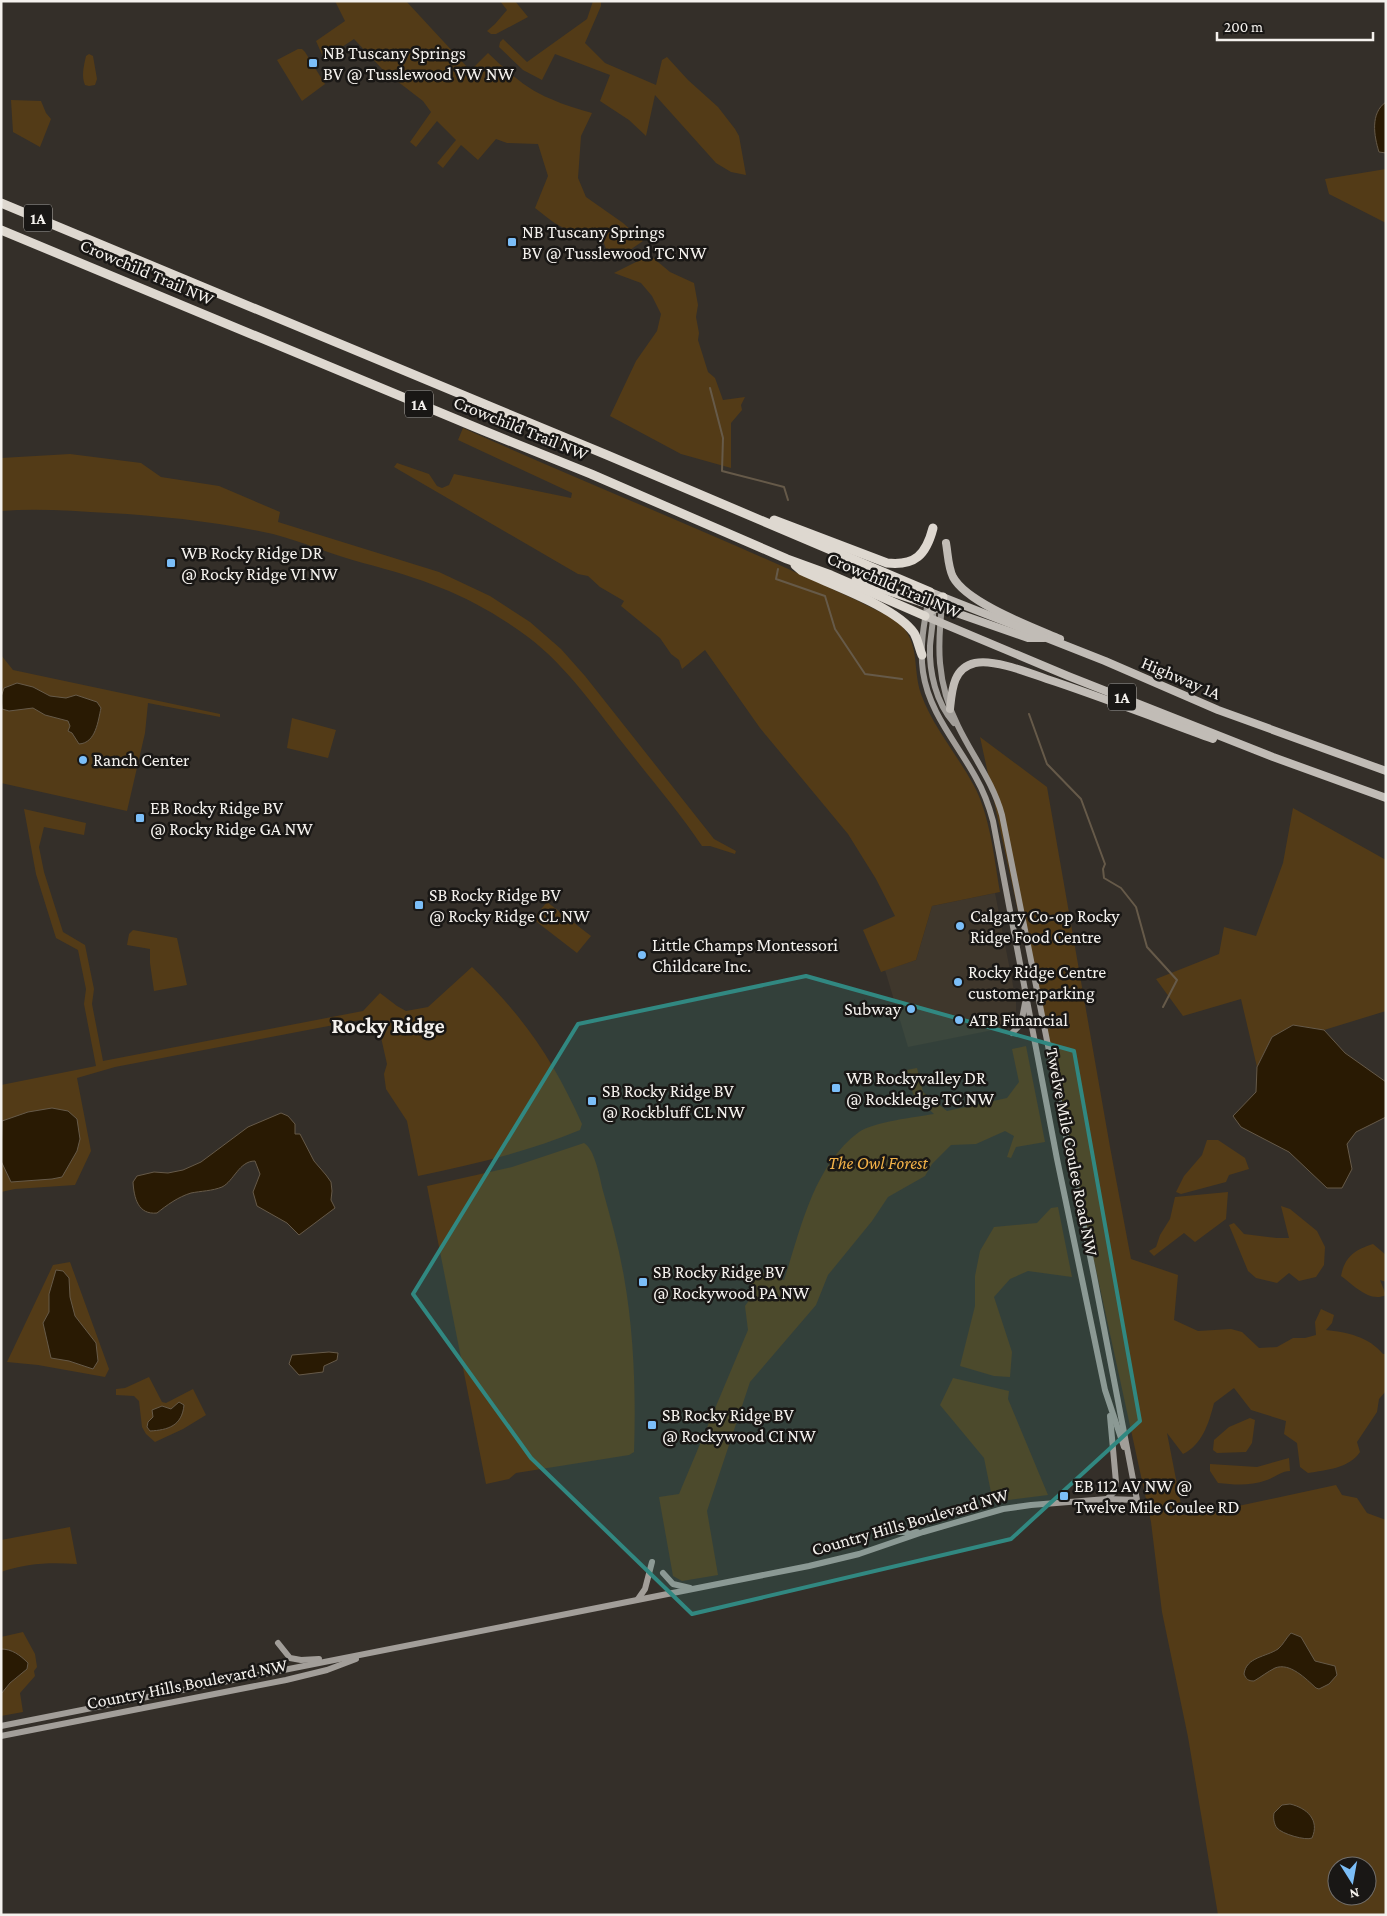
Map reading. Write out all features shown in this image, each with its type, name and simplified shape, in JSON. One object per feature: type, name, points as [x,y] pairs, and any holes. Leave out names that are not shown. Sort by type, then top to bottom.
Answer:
[{"type":"highway","name":"Crowchild Trail NW","points":[[1,203],[697,492],[930,592]]},
{"type":"highway","name":"Crowchild Trail NW","points":[[1,230],[591,474],[787,559],[831,575],[933,619]]},
{"type":"highway","points":[[697,492],[708,494],[886,563],[898,564],[908,562],[920,556],[928,545],[933,528]]},
{"type":"highway","points":[[787,559],[802,571],[870,602],[901,619],[915,635],[922,655]]},
{"type":"highway","points":[[831,575],[853,579],[934,606],[943,597]]},
{"type":"main road","points":[[946,543],[953,576],[964,590],[983,603],[1086,651],[1094,657]]},
{"type":"main road","name":"Crowchild Trail NW","points":[[930,592],[966,605]]},
{"type":"main road","name":"Twelve Mile Coulee Road NW","points":[[930,592],[934,606],[933,619],[938,662],[950,709],[997,796],[1002,815],[1137,1500]]},
{"type":"main road","name":"Highway 1A","points":[[966,605],[1218,710],[1386,770]]},
{"type":"main road","points":[[959,728],[948,716],[935,686],[930,654],[934,606],[1028,638],[1044,638]]},
{"type":"main road","name":"Crowchild Trail NW","points":[[933,619],[1068,676],[1273,757]]},
{"type":"main road","name":"Twelve Mile Coulee Road NW","points":[[933,619],[922,655],[925,685],[931,702],[946,730],[976,777],[985,796],[993,821],[1026,997],[1108,1403],[1129,1462]]},
{"type":"main road","points":[[950,709],[953,682],[961,671],[977,662],[997,664],[1140,712],[1246,752],[1273,757]]},
{"type":"main road","name":"1A","points":[[1273,757],[1386,798]]},
{"type":"main road","points":[[1012,1033],[1021,1024],[1026,997]]},
{"type":"main road","points":[[1107,1499],[1114,1492],[1116,1482],[1108,1403]]},
{"type":"main road","name":"Country Hills Boulevard NW","points":[[1,1726],[838,1560],[978,1515],[1018,1506],[1107,1499],[1137,1500]]},
{"type":"main road","points":[[889,1530],[895,1532],[923,1532]]},
{"type":"main road","points":[[638,1600],[645,1589],[652,1562]]},
{"type":"main road","points":[[663,1573],[673,1584],[693,1589]]},
{"type":"main road","points":[[278,1643],[290,1658],[301,1660],[334,1659]]},
{"type":"main road","name":"Country Hills Boulevard NW","points":[[1,1736],[286,1680],[327,1670],[376,1652]]},
{"type":"highlighted area","points":[[806,976],[1074,1051],[1140,1421],[1011,1539],[692,1614],[531,1458],[413,1294],[578,1024]]},
{"type":"shaded area","points":[[1386,102],[1386,153],[1379,152],[1375,132],[1375,118],[1377,112]]},
{"type":"shaded area","points":[[17,683],[33,687],[50,696],[66,698],[76,695],[97,702],[101,708],[93,736],[85,743],[79,744],[72,733],[68,731],[70,726],[68,721],[45,715],[33,708],[9,711],[2,709],[1,697],[4,688]]},
{"type":"shaded area","points":[[995,893],[1016,1001],[1016,1024],[908,1047],[885,970],[916,960],[932,906]]},
{"type":"shaded area","points":[[1293,1025],[1324,1030],[1345,1053],[1386,1082],[1386,1117],[1356,1132],[1347,1144],[1352,1169],[1342,1188],[1327,1188],[1289,1152],[1241,1127],[1233,1116],[1256,1092],[1257,1067],[1272,1037]]},
{"type":"shaded area","points":[[52,1108],[68,1111],[77,1119],[80,1139],[77,1151],[62,1177],[11,1182],[1,1161],[2,1121],[28,1112]]},
{"type":"shaded area","points":[[281,1113],[288,1116],[295,1124],[295,1134],[300,1134],[314,1161],[331,1182],[331,1200],[335,1208],[299,1235],[287,1223],[257,1206],[253,1192],[260,1174],[255,1161],[245,1164],[222,1187],[186,1195],[157,1213],[145,1211],[138,1204],[134,1194],[133,1182],[137,1176],[154,1172],[168,1173],[183,1170],[201,1162],[248,1127]]},
{"type":"shaded area","points":[[56,1270],[63,1271],[69,1278],[70,1297],[75,1316],[96,1343],[98,1361],[93,1369],[69,1361],[51,1358],[43,1323],[49,1312],[49,1294]]},
{"type":"shaded area","points":[[338,1353],[337,1360],[324,1366],[323,1372],[299,1375],[289,1364],[292,1355]]},
{"type":"shaded area","points":[[179,1402],[184,1405],[183,1412],[177,1422],[168,1428],[150,1431],[147,1427],[148,1422],[153,1417],[152,1410],[162,1406],[171,1409]]},
{"type":"shaded area","points":[[1291,1633],[1301,1637],[1315,1661],[1335,1666],[1337,1675],[1329,1684],[1319,1689],[1316,1688],[1297,1672],[1286,1667],[1275,1668],[1254,1681],[1246,1678],[1244,1674],[1248,1664],[1278,1649]]},
{"type":"shaded area","points":[[1,1649],[16,1653],[28,1663],[27,1669],[10,1683],[1,1694]]},
{"type":"shaded area","points":[[1290,1804],[1302,1808],[1313,1820],[1314,1832],[1312,1838],[1305,1839],[1284,1833],[1276,1826],[1274,1813],[1282,1805]]},
{"type":"green space","points":[[335,1],[406,1],[468,68],[472,69],[488,53],[533,90],[561,103],[592,113],[581,136],[578,178],[586,197],[623,223],[643,241],[627,252],[610,259],[600,233],[570,231],[554,223],[535,208],[548,176],[538,144],[507,143],[496,139],[478,160],[461,145],[443,168],[437,163],[456,140],[437,121],[416,147],[410,142],[431,112],[423,101],[384,71],[354,39],[324,59],[316,41],[345,21]]},
{"type":"green space","points":[[500,1],[515,1],[528,17],[496,34],[491,34],[487,31],[507,10]]},
{"type":"green space","points":[[593,1],[601,1],[601,6],[585,43],[605,63],[656,85],[662,60],[667,57],[688,80],[718,107],[735,129],[739,136],[746,175],[731,172],[716,163],[655,95],[646,136],[629,120],[600,101],[610,75],[555,54],[542,80],[523,70],[499,47],[503,39],[527,62],[587,19]]},
{"type":"green space","points":[[298,49],[302,49],[305,52],[325,84],[302,101],[277,60]]},
{"type":"green space","points":[[89,54],[93,56],[97,79],[95,85],[89,86],[85,85],[83,74],[86,56]]},
{"type":"green space","points":[[11,100],[41,101],[51,119],[40,147],[13,132]]},
{"type":"green space","points":[[1386,169],[1386,223],[1329,194],[1325,179]]},
{"type":"green space","points":[[648,256],[652,257],[670,272],[694,283],[698,305],[696,317],[699,333],[698,340],[708,372],[715,378],[723,400],[745,397],[741,405],[742,410],[731,423],[731,468],[681,454],[610,416],[636,361],[657,331],[661,314],[652,296],[641,283],[614,273]]},
{"type":"green space","points":[[463,428],[756,554],[889,616],[898,622],[910,638],[913,647],[918,684],[926,706],[938,729],[973,784],[984,809],[991,836],[1000,892],[932,906],[916,960],[881,972],[863,930],[895,916],[876,879],[848,834],[760,728],[705,650],[682,669],[679,660],[671,654],[660,638],[621,606],[624,601],[600,587],[588,576],[578,574],[394,467],[397,463],[429,474],[437,486],[442,488],[449,485],[454,474],[571,498],[572,493],[458,440]]},
{"type":"green space","points":[[70,454],[141,463],[161,477],[219,486],[280,512],[278,522],[439,572],[490,596],[530,622],[561,649],[585,676],[714,839],[736,851],[735,854],[710,846],[702,846],[594,706],[543,649],[489,611],[450,591],[409,576],[352,560],[284,537],[232,526],[129,514],[55,510],[1,511],[1,458]]},
{"type":"green space","points":[[1,655],[13,670],[220,714],[220,717],[148,703],[145,733],[127,811],[1,783]]},
{"type":"green space","points":[[292,718],[336,730],[328,758],[287,748]]},
{"type":"green space","points":[[980,737],[1047,787],[1131,1259],[1178,1275],[1174,1320],[1198,1331],[1231,1329],[1242,1332],[1259,1348],[1277,1347],[1293,1338],[1305,1338],[1316,1335],[1315,1322],[1321,1309],[1334,1315],[1332,1323],[1326,1330],[1357,1336],[1371,1343],[1383,1354],[1386,1354],[1386,1391],[1379,1399],[1377,1412],[1357,1442],[1360,1452],[1344,1465],[1308,1473],[1300,1467],[1297,1443],[1284,1434],[1286,1421],[1251,1410],[1234,1388],[1214,1403],[1204,1433],[1190,1450],[1183,1454],[1167,1433],[1183,1515],[1215,1511],[1336,1485],[1342,1495],[1357,1498],[1367,1513],[1386,1520],[1386,1915],[1218,1915],[1188,1737],[1162,1612],[1151,1522]]},
{"type":"green space","points":[[1293,808],[1386,860],[1386,1011],[1324,1030],[1293,1025],[1272,1037],[1257,1067],[1241,999],[1183,1016],[1156,979],[1219,954],[1224,927],[1256,936],[1283,863]]},
{"type":"green space","points":[[24,809],[86,823],[84,835],[44,827],[39,847],[44,872],[63,932],[85,945],[94,989],[92,1004],[103,1061],[363,1011],[380,993],[406,1011],[428,1007],[472,967],[506,1002],[548,1059],[582,1124],[580,1130],[521,1151],[418,1176],[407,1121],[386,1089],[384,1074],[387,1064],[380,1033],[360,1020],[115,1067],[77,1078],[91,1151],[75,1185],[15,1189],[1,1192],[1,1085],[96,1066],[84,1004],[86,989],[78,950],[56,938],[36,874]]},
{"type":"green space","points":[[547,902],[591,936],[577,953],[533,919]]},
{"type":"green space","points":[[133,930],[177,938],[187,985],[154,991],[150,949],[127,945],[129,934]]},
{"type":"green space","name":"The Owl Forest","points":[[1026,1046],[1045,1142],[1016,1147],[1011,1158],[1007,1157],[1014,1136],[1005,1131],[976,1144],[951,1145],[932,1164],[925,1176],[888,1197],[872,1221],[828,1275],[816,1305],[750,1382],[707,1511],[718,1575],[682,1581],[673,1576],[659,1497],[679,1494],[748,1330],[745,1306],[752,1296],[752,1284],[757,1271],[784,1280],[811,1200],[830,1162],[843,1146],[859,1132],[874,1125],[934,1114],[913,1094],[907,1070],[917,1068],[923,1092],[947,1111],[1007,1098],[1019,1082],[1012,1049]]},
{"type":"green space","points":[[1207,1140],[1218,1140],[1245,1158],[1249,1169],[1229,1175],[1226,1182],[1181,1194],[1176,1192],[1184,1176],[1202,1155]]},
{"type":"green space","points":[[584,1143],[591,1151],[596,1165],[615,1234],[624,1277],[634,1364],[634,1452],[629,1455],[516,1473],[509,1479],[486,1484],[427,1186],[512,1167]]},
{"type":"green space","points":[[1228,1192],[1226,1219],[1195,1242],[1184,1233],[1154,1256],[1149,1251],[1156,1247],[1160,1235],[1170,1219],[1175,1197]]},
{"type":"green space","points":[[1281,1206],[1290,1209],[1317,1231],[1325,1247],[1324,1265],[1316,1277],[1299,1281],[1289,1273],[1277,1283],[1256,1278],[1248,1271],[1229,1225],[1234,1223],[1244,1234],[1289,1238]]},
{"type":"green space","points":[[1058,1207],[1072,1277],[1028,1271],[1010,1279],[994,1297],[1012,1352],[1010,1377],[994,1376],[960,1366],[975,1306],[975,1276],[980,1251],[994,1227],[1037,1223],[1051,1208]]},
{"type":"green space","points":[[1373,1244],[1386,1255],[1386,1282],[1380,1280],[1386,1295],[1380,1297],[1374,1297],[1362,1292],[1341,1276],[1345,1263],[1356,1251]]},
{"type":"green space","points":[[70,1262],[109,1369],[105,1377],[38,1365],[7,1362],[53,1265]]},
{"type":"green space","points":[[149,1377],[162,1402],[166,1403],[193,1389],[206,1415],[183,1429],[155,1442],[146,1434],[142,1427],[139,1401],[134,1396],[116,1395],[116,1389],[125,1388]]},
{"type":"green space","points":[[953,1378],[1009,1391],[1008,1399],[1048,1495],[993,1502],[984,1458],[940,1405]]},
{"type":"green space","points":[[1250,1418],[1255,1420],[1252,1443],[1246,1452],[1217,1453],[1213,1450],[1214,1440],[1229,1427]]},
{"type":"green space","points":[[1289,1458],[1290,1471],[1267,1480],[1249,1484],[1218,1483],[1210,1471],[1210,1464],[1257,1467]]},
{"type":"green space","points":[[70,1527],[77,1564],[39,1564],[1,1572],[1,1540]]},
{"type":"green space","points":[[23,1632],[35,1654],[37,1667],[34,1671],[35,1676],[20,1693],[23,1712],[1,1716],[1,1637]]},
{"type":"waterway","points":[[710,388],[723,438],[722,471],[784,487],[788,500]]},
{"type":"waterway","points":[[778,569],[776,579],[825,596],[835,629],[865,674],[902,679]]},
{"type":"waterway","points":[[1029,714],[1047,764],[1081,799],[1105,864],[1103,869],[1104,878],[1121,888],[1136,907],[1147,947],[1177,980],[1163,1007]]},
{"type":"place","name":"NB Tuscany Springs BV @ Tusslewood VW NW","points":[[313,63]]},
{"type":"place","name":"NB Tuscany Springs BV @ Tusslewood TC NW","points":[[512,242]]},
{"type":"place","name":"WB Rocky Ridge DR @ Rocky Ridge VI NW","points":[[171,563]]},
{"type":"place","name":"Ranch Center","points":[[83,760]]},
{"type":"place","name":"EB Rocky Ridge BV @ Rocky Ridge GA NW","points":[[140,818]]},
{"type":"place","name":"SB Rocky Ridge BV @ Rocky Ridge CL NW","points":[[419,905]]},
{"type":"place","name":"Calgary Co-op Rocky Ridge Food Centre","points":[[960,926]]},
{"type":"place","name":"Little Champs Montessori Childcare Inc.","points":[[642,955]]},
{"type":"place","name":"Rocky Ridge Centre customer parking","points":[[958,982]]},
{"type":"place","name":"Subway","points":[[911,1009]]},
{"type":"place","name":"ATB Financial","points":[[959,1020]]},
{"type":"place","name":"WB Rockyvalley DR @ Rockledge TC NW","points":[[836,1088]]},
{"type":"place","name":"SB Rocky Ridge BV @ Rockbluff CL NW","points":[[592,1101]]},
{"type":"place","name":"SB Rocky Ridge BV @ Rockywood PA NW","points":[[643,1282]]},
{"type":"place","name":"SB Rocky Ridge BV @ Rockywood CI NW","points":[[652,1425]]},
{"type":"place","name":"EB 112 AV NW @ Twelve Mile Coulee RD","points":[[1064,1496]]},
{"type":"district","name":"Rocky Ridge","points":[[388,1025]]}]
